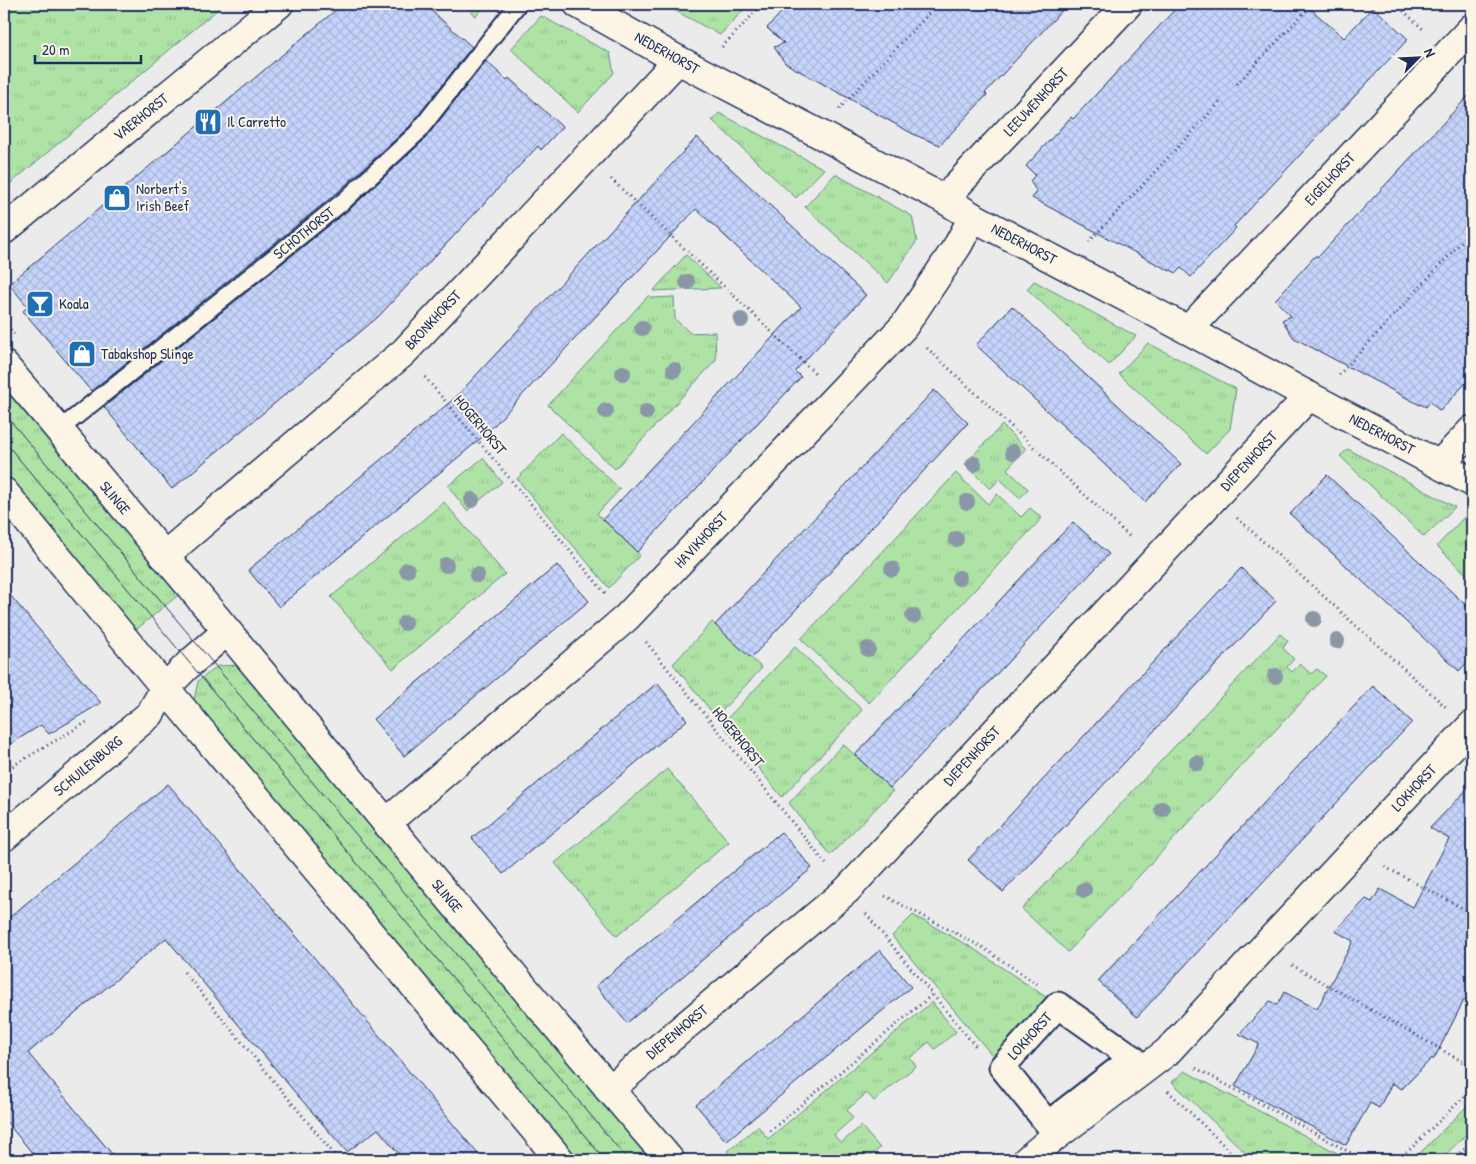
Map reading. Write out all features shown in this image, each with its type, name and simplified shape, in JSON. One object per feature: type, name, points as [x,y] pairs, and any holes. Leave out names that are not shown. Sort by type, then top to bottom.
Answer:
[{"type":"street","name":"VAERHORST","points":[[4,230],[279,4]]},
{"type":"street","name":"NEDERHORST","points":[[578,4],[689,65],[944,199],[973,217],[1472,482]]},
{"type":"street","name":"LEEUWENHORST","points":[[944,199],[1128,4]]},
{"type":"street","name":"EIGELHORST","points":[[1188,330],[1472,28]]},
{"type":"street","name":"BRONKHORST","points":[[164,556],[404,352],[588,156],[689,65]]},
{"type":"street","name":"HAVIKHORST","points":[[386,823],[626,618],[904,326],[958,244],[973,217]]},
{"type":"street","name":"SLINGE","points":[[4,365],[670,1160]]},
{"type":"street","name":"DIEPENHORST","points":[[610,1090],[851,885],[1214,498],[1313,398]]},
{"type":"street","points":[[1440,464],[1472,430]]},
{"type":"street","points":[[4,492],[165,688],[560,1160]]},
{"type":"street","points":[[165,688],[227,630]]},
{"type":"street","name":"SCHUILENBURG","points":[[4,837],[150,714],[165,688]]},
{"type":"street","name":"LOKHORST","points":[[1027,1160],[1167,1052],[1471,726]]},
{"type":"street","name":"LOKHORST","points":[[1058,1005],[1133,1058],[1048,1124],[992,1061],[1058,1005]]},
{"type":"lane","name":"SCHOTHORST","points":[[59,430],[344,200],[417,133],[518,4]]},
{"type":"path","points":[[689,65],[763,4]]},
{"type":"path","points":[[817,133],[938,4]]},
{"type":"path","points":[[1237,84],[1312,4]]},
{"type":"path","points":[[1396,4],[1448,53]]},
{"type":"path","points":[[1066,266],[1222,100]]},
{"type":"path","points":[[588,156],[838,394]]},
{"type":"path","points":[[1313,398],[1466,238]]},
{"type":"path","points":[[904,326],[1155,561]]},
{"type":"path","name":"HOGERHORST","points":[[404,352],[851,885],[933,994],[992,1061]]},
{"type":"path","points":[[1214,498],[1471,726]]},
{"type":"path","points":[[4,764],[7,770]]},
{"type":"path","points":[[1355,851],[1472,913]]},
{"type":"path","points":[[851,885],[982,947],[1040,985]]},
{"type":"path","points":[[1263,948],[1472,1067]]},
{"type":"path","points":[[184,972],[339,1160]]},
{"type":"path","points":[[770,1131],[933,994]]},
{"type":"path","points":[[1167,1052],[1364,1160]]},
{"type":"path","points":[[1146,1069],[1240,1160]]},
{"type":"path","points":[[1399,1160],[1472,1089]]},
{"type":"path","points":[[1453,1160],[1472,1142]]},
{"type":"green space","points":[[4,4],[224,4],[4,189]]},
{"type":"green space","points":[[462,4],[488,4],[476,16]]},
{"type":"green space","points":[[663,4],[749,4],[720,35]]},
{"type":"green space","points":[[541,16],[610,53],[614,73],[578,112],[511,49]]},
{"type":"green space","points":[[719,113],[824,169],[796,198],[712,120]]},
{"type":"green space","points":[[835,174],[912,216],[917,241],[888,283],[805,207]]},
{"type":"green space","points":[[686,255],[721,288],[653,291]]},
{"type":"green space","points":[[1034,281],[1136,336],[1109,365],[1027,289]]},
{"type":"green space","points":[[649,295],[652,298],[674,297],[675,319],[690,333],[715,332],[716,360],[615,469],[548,405]]},
{"type":"green space","points":[[1148,343],[1236,389],[1230,429],[1206,454],[1119,374]]},
{"type":"green space","points":[[4,379],[182,592],[132,633],[4,478]]},
{"type":"green space","points":[[1002,425],[1026,449],[1007,469],[1028,489],[1020,498],[1000,479],[990,489],[965,464]]},
{"type":"green space","points":[[561,433],[620,489],[597,514],[640,555],[609,588],[517,479]]},
{"type":"green space","points":[[1348,449],[1455,507],[1424,537],[1340,456]]},
{"type":"green space","points":[[483,458],[502,482],[467,511],[448,486]]},
{"type":"green space","points":[[956,473],[988,504],[997,494],[1021,517],[1030,508],[1042,518],[869,703],[801,639]]},
{"type":"green space","points":[[444,502],[505,574],[393,669],[331,597]]},
{"type":"green space","points":[[1467,514],[1472,517],[1472,580],[1437,546]]},
{"type":"green space","points":[[712,622],[762,668],[716,717],[673,664]]},
{"type":"green space","points":[[1280,634],[1288,641],[1283,648],[1294,659],[1287,667],[1292,672],[1300,664],[1311,674],[1317,669],[1326,676],[1068,952],[1022,909]]},
{"type":"green space","points":[[795,647],[862,710],[782,797],[722,724]]},
{"type":"green space","points":[[243,665],[658,1160],[576,1160],[193,705],[198,681],[218,666]]},
{"type":"green space","points":[[843,744],[893,791],[830,855],[789,803]]},
{"type":"green space","points":[[667,769],[729,842],[617,936],[555,863]]},
{"type":"green space","points":[[913,915],[971,947],[1058,1005],[1002,1067],[892,936]]},
{"type":"green space","points":[[932,1002],[956,1032],[935,1049],[929,1042],[910,1058],[916,1066],[874,1101],[867,1093],[847,1110],[853,1118],[834,1135],[841,1143],[861,1126],[880,1148],[865,1160],[736,1160],[728,1151],[758,1126],[768,1139]]},
{"type":"green space","points":[[1185,1071],[1350,1160],[1253,1160],[1172,1082]]},
{"type":"green space","points":[[1472,1101],[1472,1129],[1440,1160],[1413,1160]]},
{"type":"building","points":[[343,4],[424,4],[472,47],[410,126],[338,192],[91,391],[23,311],[28,307],[9,284]]},
{"type":"building","points":[[789,4],[1068,4],[985,93],[987,95],[940,145],[915,135],[785,63],[774,47],[784,43],[767,28]]},
{"type":"building","points":[[1180,4],[1305,4],[1344,38],[1373,7],[1408,39],[1234,226],[1236,228],[1191,277],[1181,268],[1176,273],[1170,271],[1032,198],[1037,192],[1030,181],[1035,175],[1026,166],[1071,117],[1073,119]]},
{"type":"building","points":[[486,61],[507,80],[509,78],[562,127],[541,150],[538,146],[378,317],[172,489],[104,407],[352,207],[424,140]]},
{"type":"building","points":[[1472,92],[1472,376],[1440,411],[1430,402],[1426,407],[1420,405],[1294,338],[1282,320],[1291,316],[1275,300],[1315,256],[1319,256]]},
{"type":"building","points":[[697,137],[866,295],[795,371],[801,377],[637,552],[603,519],[801,307],[696,209],[486,434],[279,607],[248,570],[455,398]]},
{"type":"building","points":[[1012,306],[1181,464],[1145,502],[976,345]]},
{"type":"building","points":[[934,390],[968,423],[751,658],[715,625]]},
{"type":"building","points":[[1327,475],[1472,611],[1472,657],[1459,671],[1290,514]]},
{"type":"building","points":[[1073,522],[1109,554],[890,788],[855,755]]},
{"type":"building","points":[[557,565],[589,601],[404,756],[373,719]]},
{"type":"building","points":[[1241,568],[1276,601],[1003,892],[968,860]]},
{"type":"building","points":[[4,588],[101,703],[49,734],[41,725],[4,748]]},
{"type":"building","points":[[657,683],[687,720],[503,874],[472,838]]},
{"type":"building","points":[[1373,686],[1412,722],[1137,1017],[1098,981]]},
{"type":"building","points":[[168,784],[483,1160],[404,1160],[378,1129],[347,1152],[166,938],[28,1053],[117,1160],[38,1160],[4,1119],[4,922]]},
{"type":"building","points":[[1472,784],[1472,1004],[1464,1000],[1434,1059],[1431,1059],[1402,1089],[1392,1083],[1379,1108],[1370,1103],[1346,1145],[1235,1086],[1259,1044],[1239,1034],[1270,1001],[1277,1005],[1284,992],[1317,1009],[1353,941],[1335,931],[1366,899],[1372,902],[1380,889],[1413,907],[1449,839],[1430,828]]},
{"type":"building","points":[[781,832],[812,868],[627,1023],[596,986]]},
{"type":"building","points":[[880,950],[911,987],[726,1141],[696,1105]]},
{"type":"tram line","points":[[4,413],[628,1160]]},
{"type":"tram line","points":[[4,441],[605,1160]]},
{"type":"place","name":"Il Carretto","points":[[208,122]]},
{"type":"place","name":"Norbert's Irish Beef","points":[[117,198]]},
{"type":"place","name":"Koala","points":[[40,304]]},
{"type":"place","name":"Tabakshop Slinge","points":[[82,354]]}]
